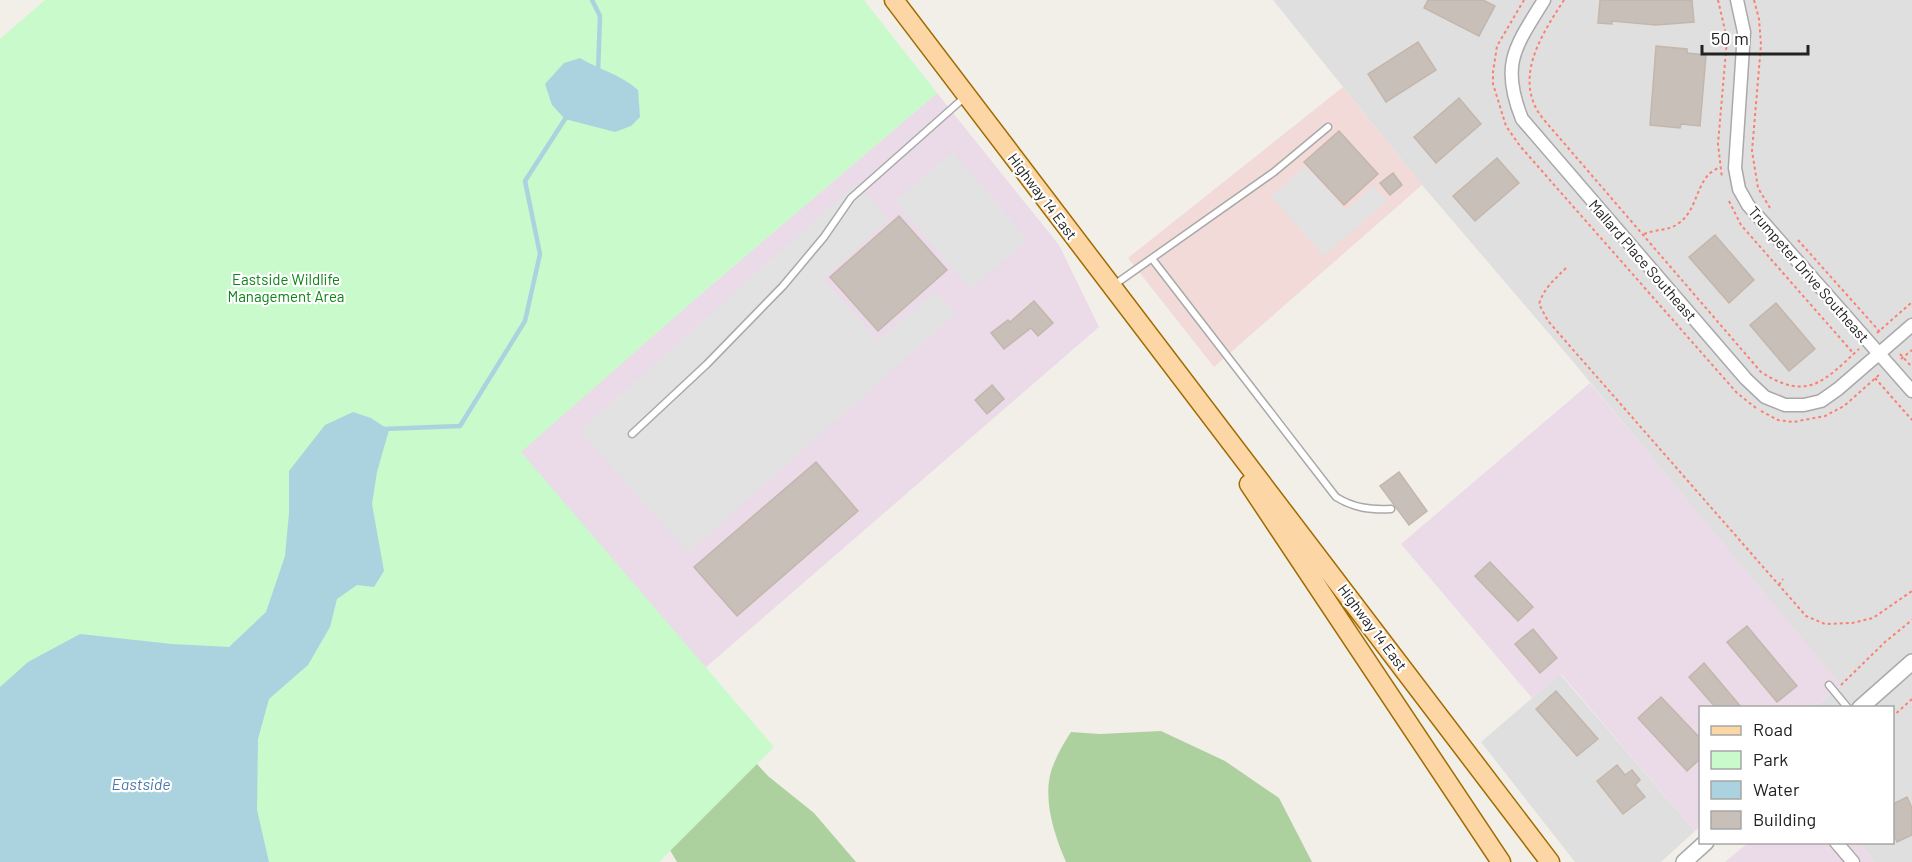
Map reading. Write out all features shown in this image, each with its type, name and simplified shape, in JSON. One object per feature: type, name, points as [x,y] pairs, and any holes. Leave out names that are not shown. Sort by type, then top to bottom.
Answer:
[{"type":"main road","name":"Highway 14 East","points":[[894,0],[1550,862]]},
{"type":"main road","name":"Highway 14 East","points":[[1192,393],[1256,494],[1501,862]]},
{"type":"street","name":"Mallard Place Southeast","points":[[1544,0],[1521,36],[1511,62],[1510,82],[1522,119],[1746,379],[1765,397],[1785,405],[1804,405],[1821,401],[1912,325]]},
{"type":"street","name":"Trumpeter Drive Southeast","points":[[1737,0],[1744,32],[1735,168],[1739,189],[1748,205],[1912,391]]},
{"type":"street","points":[[1862,706],[1912,662]]},
{"type":"street","points":[[1684,862],[1705,844]]},
{"type":"street","points":[[1837,844],[1853,862]]},
{"type":"lane","points":[[632,435],[707,364],[783,286],[824,237],[851,198],[966,95]]},
{"type":"lane","points":[[1112,287],[1274,172],[1328,127]]},
{"type":"lane","points":[[1153,260],[1336,497],[1350,506],[1371,510],[1391,509]]},
{"type":"lane","points":[[1829,685],[1846,706]]},
{"type":"path","points":[[1524,0],[1497,45],[1493,72],[1494,84],[1506,126],[1520,146],[1737,393],[1778,420]]},
{"type":"path","points":[[1564,0],[1536,47],[1531,65],[1532,99],[1551,128],[1761,372],[1777,383],[1792,387],[1810,386],[1825,380],[1854,354],[1741,225],[1728,199]]},
{"type":"path","points":[[1718,0],[1727,39],[1718,144],[1723,183]]},
{"type":"path","points":[[1754,0],[1759,19],[1761,45],[1752,151],[1758,188],[1777,216]]},
{"type":"path","points":[[1644,234],[1679,223],[1690,212],[1708,175],[1720,167]]},
{"type":"path","points":[[1793,234],[1879,331],[1912,302]]},
{"type":"path","points":[[1566,268],[1550,283],[1539,304],[1548,321],[1806,616],[1825,624],[1852,623],[1873,618],[1912,591]]},
{"type":"path","points":[[1912,350],[1904,357],[1912,367]]},
{"type":"path","points":[[1875,378],[1912,420]]},
{"type":"path","points":[[1779,585],[1783,579]]},
{"type":"path","points":[[1835,692],[1885,642],[1912,620]]},
{"type":"path","points":[[1894,716],[1912,699]]},
{"type":"shaded area","points":[[1273,0],[1912,0],[1912,862],[1875,862],[1860,844],[1894,844],[1894,706],[1816,706],[1840,686],[1575,364],[1422,185]]},
{"type":"shaded area","points":[[1343,87],[1422,185],[1214,367],[1128,258]]},
{"type":"shaded area","points":[[937,93],[1059,245],[1099,327],[705,668],[520,452]]},
{"type":"shaded area","points":[[953,152],[1028,240],[970,289],[895,201]]},
{"type":"shaded area","points":[[1306,166],[1346,210],[1374,186],[1387,201],[1324,256],[1271,196]]},
{"type":"shaded area","points":[[857,183],[889,219],[823,279],[878,341],[935,291],[955,314],[688,553],[580,431]]},
{"type":"shaded area","points":[[1590,383],[1841,685],[1816,706],[1699,706],[1699,828],[1695,831],[1561,674],[1532,698],[1401,544]]},
{"type":"shaded area","points":[[1560,674],[1695,831],[1661,862],[1575,862],[1481,742]]},
{"type":"shaded area","points":[[1747,844],[1860,844],[1875,862],[1725,862]]},
{"type":"green space","name":"Eastside Wildlife Management Area","points":[[45,0],[864,0],[937,93],[702,293],[521,452],[774,747],[659,862],[0,862],[0,39]]},
{"type":"green space","points":[[1161,731],[1225,761],[1279,798],[1312,862],[1066,862],[1053,825],[1048,799],[1055,761],[1071,732],[1100,734]]},
{"type":"green space","points":[[743,764],[757,764],[768,776],[814,813],[856,862],[677,862],[670,850]]},
{"type":"water","points":[[580,58],[624,80],[638,90],[640,117],[631,126],[615,132],[565,119],[552,105],[545,84],[564,63]]},
{"type":"water","name":"Eastside","points":[[353,412],[371,418],[389,430],[377,472],[372,504],[384,571],[374,587],[357,585],[337,599],[330,627],[308,665],[269,699],[258,739],[257,810],[269,862],[0,862],[0,687],[28,662],[80,634],[172,644],[229,647],[266,612],[285,556],[289,513],[289,471],[325,425]]},
{"type":"building","points":[[1428,0],[1483,0],[1495,6],[1479,36],[1424,8]]},
{"type":"building","points":[[1600,0],[1692,0],[1694,22],[1656,25],[1612,21],[1612,24],[1598,23]]},
{"type":"building","points":[[1418,42],[1436,70],[1386,102],[1368,74]]},
{"type":"building","points":[[1656,46],[1687,49],[1687,53],[1706,55],[1700,126],[1681,124],[1680,128],[1650,125]]},
{"type":"building","points":[[1459,98],[1481,124],[1436,163],[1414,137]]},
{"type":"building","points":[[1339,131],[1378,174],[1344,205],[1304,162]]},
{"type":"building","points":[[1497,158],[1519,183],[1475,221],[1453,196]]},
{"type":"building","points":[[1393,173],[1402,185],[1390,195],[1380,183]]},
{"type":"building","points":[[899,216],[947,270],[878,331],[830,277]]},
{"type":"building","points":[[1715,235],[1754,280],[1729,303],[1689,257]]},
{"type":"building","points":[[1034,301],[1053,323],[1038,336],[1031,328],[1004,349],[991,333],[1008,320],[1010,322]]},
{"type":"building","points":[[1776,303],[1815,349],[1789,371],[1750,325]]},
{"type":"building","points":[[992,385],[1004,399],[987,414],[975,400]]},
{"type":"building","points":[[816,462],[858,511],[737,616],[694,567]]},
{"type":"building","points":[[1399,472],[1427,511],[1409,525],[1380,486]]},
{"type":"building","points":[[1490,562],[1533,607],[1518,621],[1475,576]]},
{"type":"building","points":[[1747,626],[1797,686],[1777,702],[1727,642]]},
{"type":"building","points":[[1533,629],[1557,658],[1540,673],[1515,644]]},
{"type":"building","points":[[1704,663],[1740,706],[1714,706],[1689,677]]},
{"type":"building","points":[[1556,691],[1598,739],[1577,756],[1536,709]]},
{"type":"building","points":[[1661,697],[1699,737],[1699,760],[1687,771],[1638,718]]},
{"type":"building","points":[[1617,765],[1625,775],[1632,770],[1640,780],[1635,785],[1645,797],[1623,814],[1597,781]]},
{"type":"building","points":[[1907,797],[1912,808],[1912,835],[1897,842],[1894,835],[1894,804]]},
{"type":"waterway","points":[[592,0],[600,16],[598,73]]},
{"type":"waterway","points":[[383,429],[460,426],[525,321],[540,254],[525,181],[567,116]]}]
